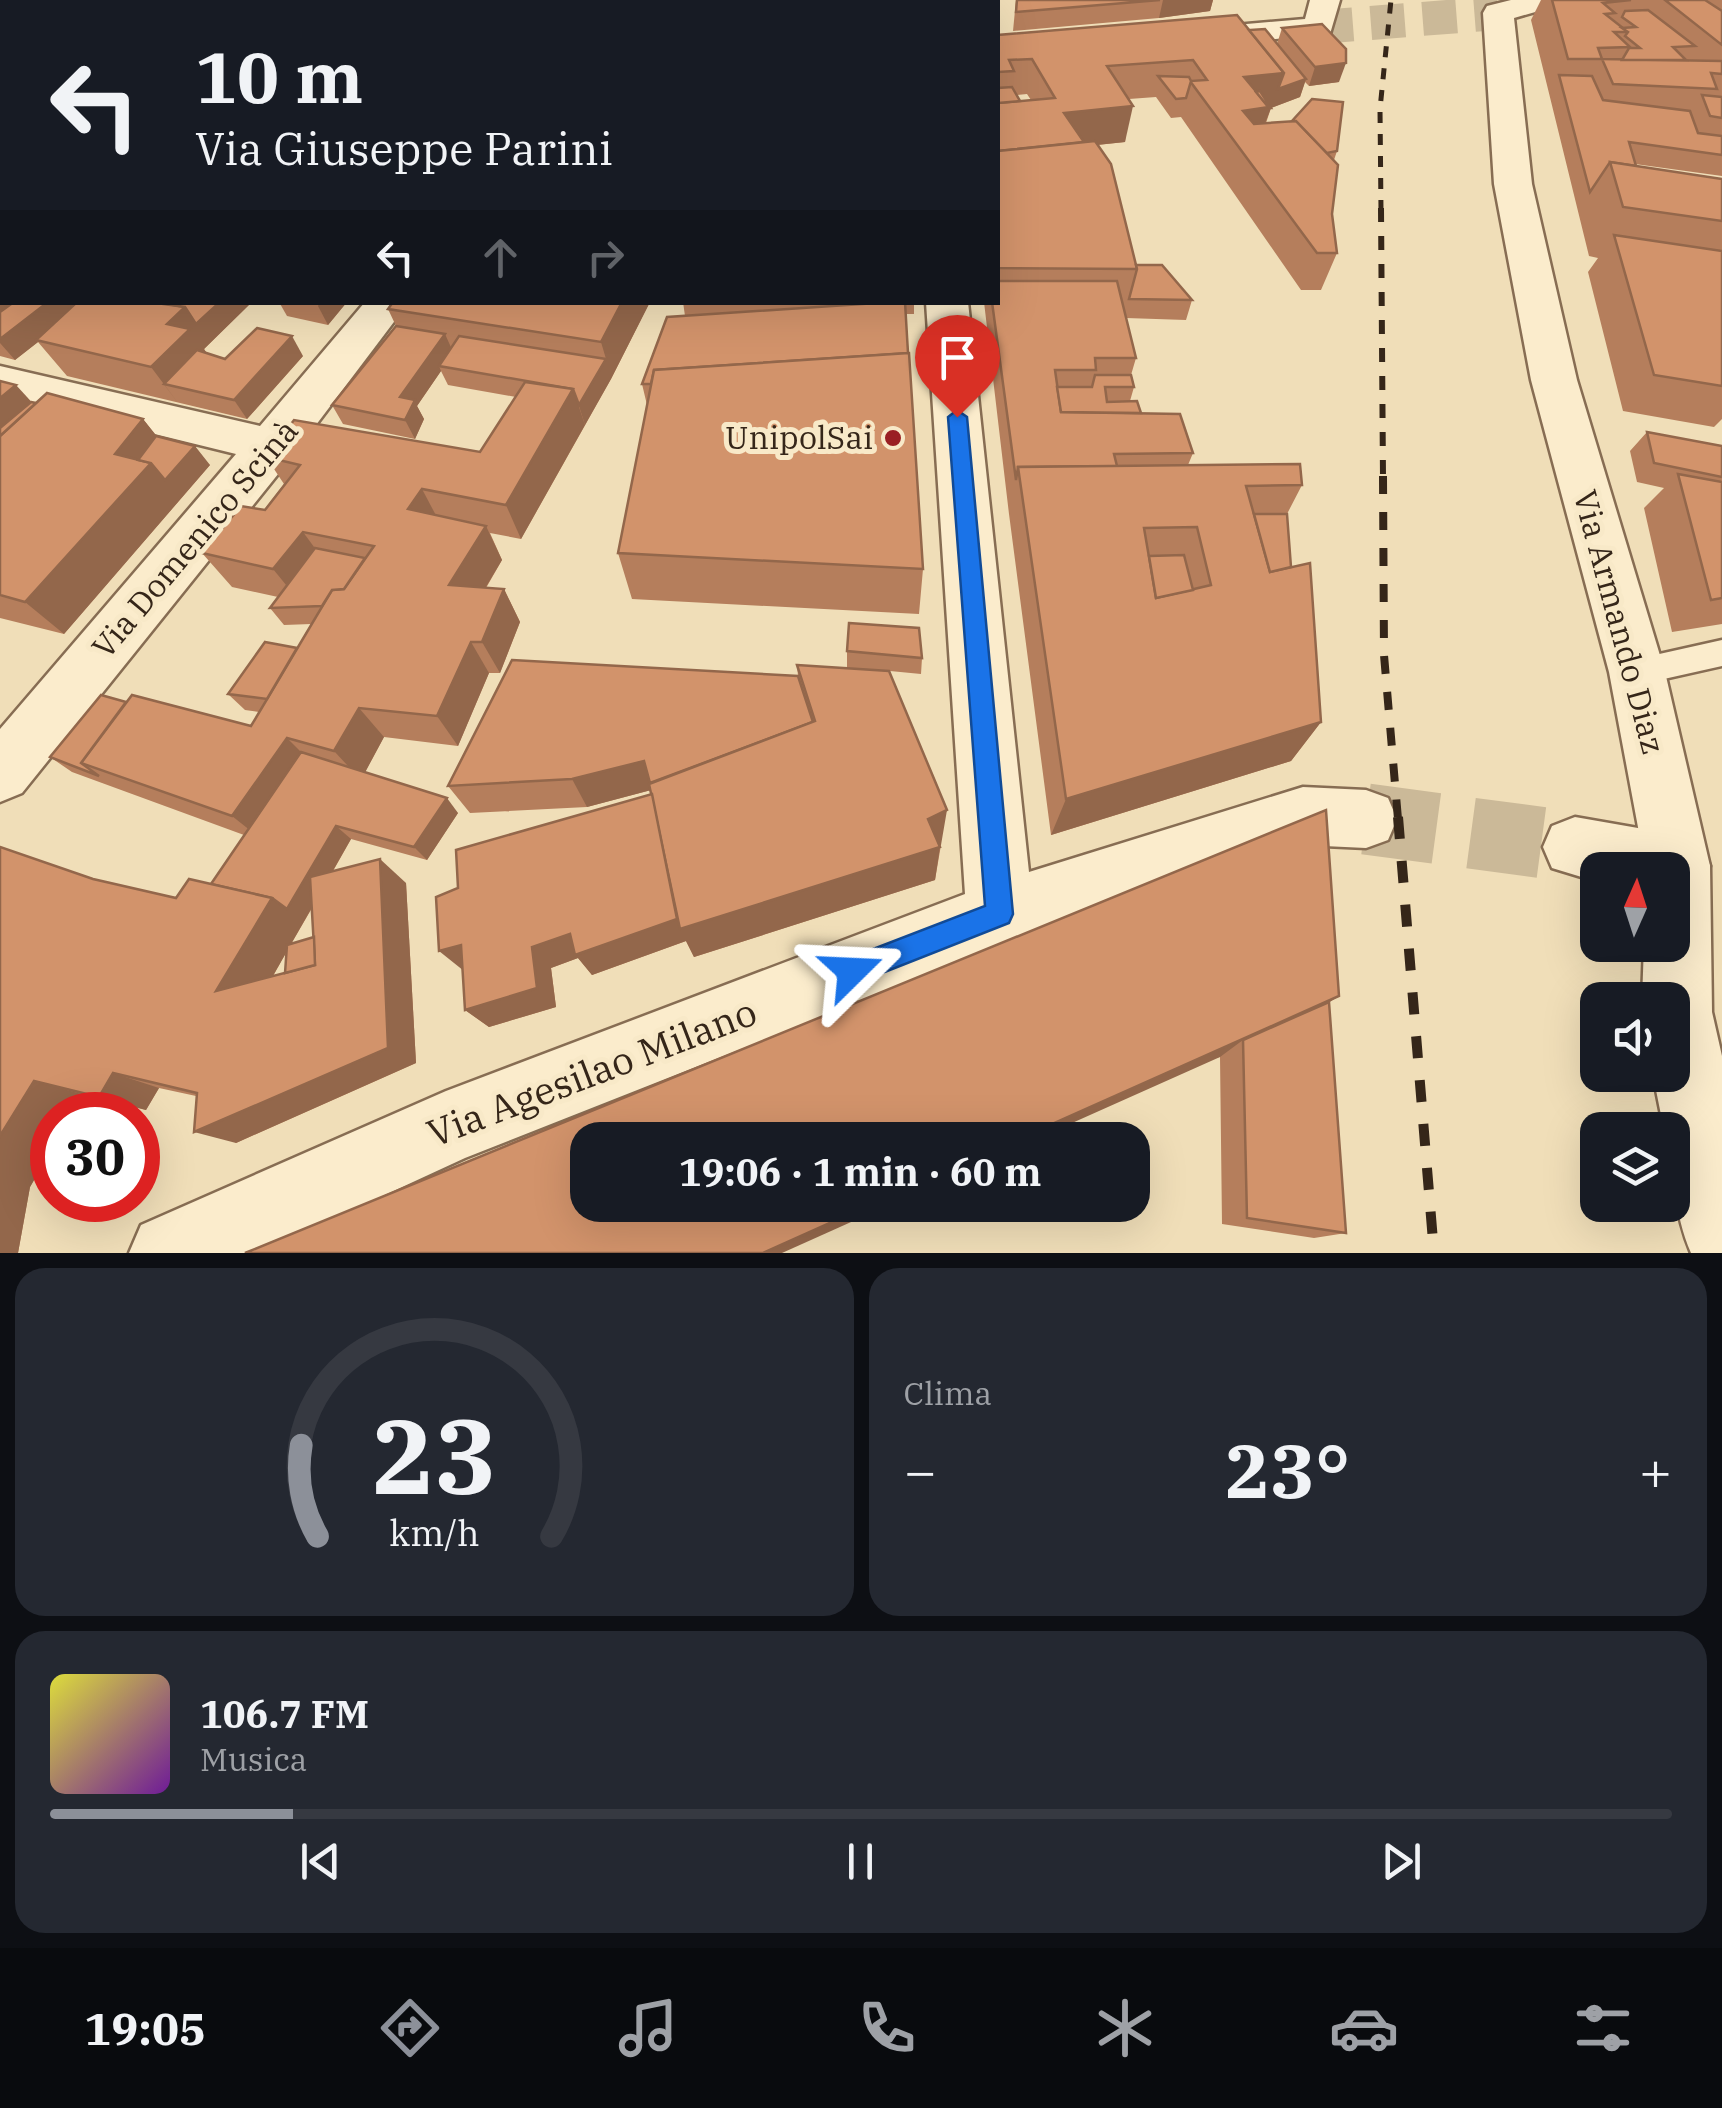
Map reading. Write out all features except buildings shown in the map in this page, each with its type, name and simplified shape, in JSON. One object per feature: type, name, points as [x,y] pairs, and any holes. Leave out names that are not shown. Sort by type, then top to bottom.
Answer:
[{"type":"street","name":"Via Armando Diaz","points":[[1516,4],[1513,184],[1550,360],[1636,672],[1675,852]]},
{"type":"street","points":[[1156,41],[1322,14]]},
{"type":"street","name":"Via Domenico Scinà","points":[[0,774],[274,446],[386,305]]},
{"type":"street","points":[[948,305],[1000,914]]},
{"type":"street","points":[[0,380],[274,446]]},
{"type":"street","name":"Via Agesilao Milano","points":[[169,1253],[446,1128],[1000,914],[1303,816],[1366,819]]},
{"type":"street","points":[[1575,847],[1602,852]]},
{"type":"street","name":"Via Armando Diaz","points":[[1677,962],[1677,1012],[1722,1233]]},
{"type":"lane","points":[[1636,672],[1722,653]]},
{"type":"tunnel","points":[[1319,27],[1498,13]]},
{"type":"tunnel","points":[[1366,819],[1575,847]]},
{"type":"railway","points":[[1381,211],[1380,109],[1391,0]]},
{"type":"railway","points":[[1381,208],[1383,478]]},
{"type":"railway","points":[[1383,476],[1384,655],[1398,819]]},
{"type":"railway","points":[[1398,817],[1434,1253]]},
{"type":"place","name":"UnipolSai","points":[[893,438]]},
{"type":"route","points":[[852,971],[1000,914],[957,417]]}]
